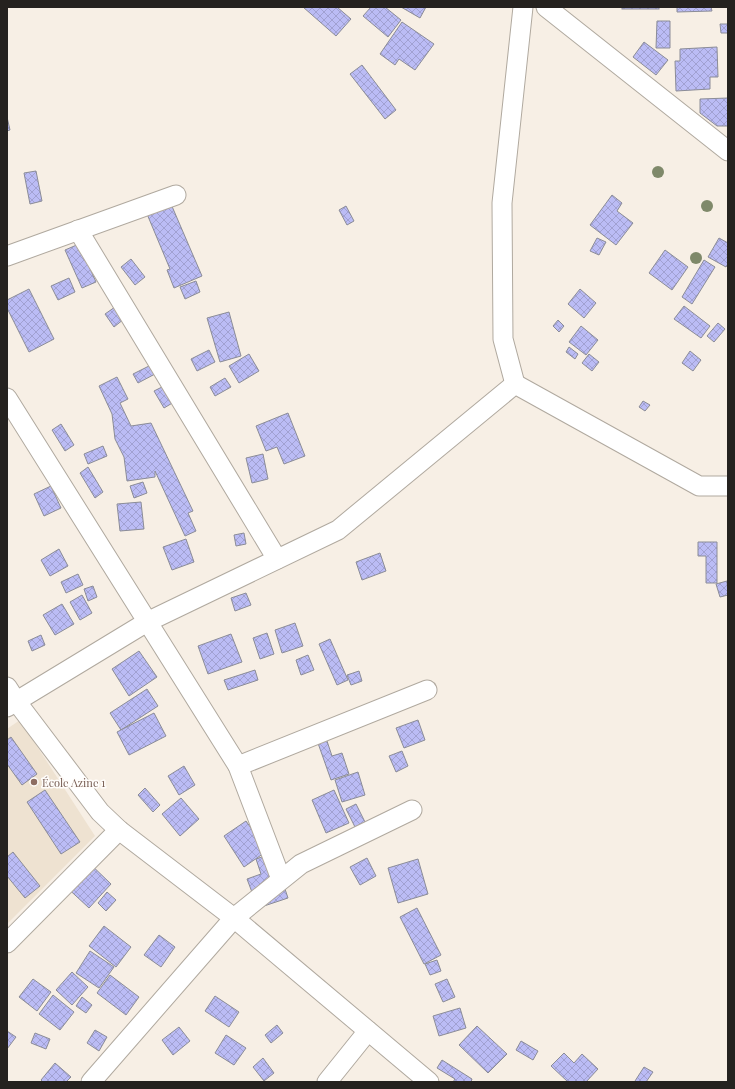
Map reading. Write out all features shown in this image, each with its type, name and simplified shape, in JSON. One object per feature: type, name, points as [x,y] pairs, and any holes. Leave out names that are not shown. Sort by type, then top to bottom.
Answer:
[{"type":"street","points":[[523,7],[502,203],[503,339],[515,384],[699,486],[728,486]]},
{"type":"street","points":[[546,7],[728,151]]},
{"type":"street","points":[[7,256],[176,195]]},
{"type":"street","points":[[78,230],[276,559]]},
{"type":"street","points":[[429,1082],[234,918],[119,830],[100,812],[10,698],[148,622],[338,530],[515,384]]},
{"type":"street","points":[[7,398],[238,766],[281,879]]},
{"type":"street","points":[[238,766],[427,690]]},
{"type":"street","points":[[90,1082],[234,918],[301,864],[412,810]]},
{"type":"street","points":[[7,943],[119,830]]},
{"type":"street","points":[[327,1082],[368,1031]]},
{"type":"shaded area","name":"École Azine 1","points":[[20,720],[95,836],[7,924],[7,729]]},
{"type":"building","points":[[303,7],[337,7],[351,19],[336,36]]},
{"type":"building","points":[[371,7],[385,7],[401,20],[388,37],[363,16]]},
{"type":"building","points":[[401,7],[426,7],[420,18]]},
{"type":"building","points":[[622,7],[659,7],[659,9],[622,9]]},
{"type":"building","points":[[677,7],[711,7],[712,11],[677,12]]},
{"type":"building","points":[[657,21],[670,21],[670,48],[656,48]]},
{"type":"building","points":[[402,22],[434,44],[415,70],[399,59],[395,65],[380,54]]},
{"type":"building","points":[[720,24],[728,24],[728,33],[721,33]]},
{"type":"building","points":[[644,42],[668,60],[656,75],[633,57]]},
{"type":"building","points":[[717,47],[718,77],[710,77],[710,89],[676,91],[675,61],[680,61],[680,49]]},
{"type":"building","points":[[362,65],[396,110],[385,119],[350,74]]},
{"type":"building","points":[[728,98],[728,126],[717,126],[700,113],[700,99]]},
{"type":"building","points":[[7,117],[10,130],[7,131]]},
{"type":"building","points":[[36,171],[42,201],[30,204],[24,173]]},
{"type":"building","points":[[612,195],[622,203],[617,211],[633,223],[616,245],[590,225]]},
{"type":"building","points":[[171,204],[202,276],[174,288],[167,270],[170,269],[147,214]]},
{"type":"building","points":[[346,206],[354,221],[347,225],[339,210]]},
{"type":"building","points":[[597,238],[606,242],[599,255],[590,251]]},
{"type":"building","points":[[719,238],[728,243],[728,264],[726,267],[708,257]]},
{"type":"building","points":[[79,244],[96,282],[82,288],[65,250]]},
{"type":"building","points":[[665,250],[688,267],[672,290],[649,273]]},
{"type":"building","points":[[131,259],[145,277],[135,285],[121,267]]},
{"type":"building","points":[[704,260],[715,267],[692,304],[682,297]]},
{"type":"building","points":[[69,278],[75,292],[58,300],[51,286]]},
{"type":"building","points":[[196,281],[200,292],[185,299],[180,287]]},
{"type":"building","points":[[29,289],[54,339],[29,352],[7,308],[7,300]]},
{"type":"building","points":[[580,289],[596,303],[584,318],[568,304]]},
{"type":"building","points":[[684,306],[710,326],[701,338],[674,319]]},
{"type":"building","points":[[115,307],[124,319],[114,327],[105,314]]},
{"type":"building","points":[[229,312],[241,356],[220,362],[207,318]]},
{"type":"building","points":[[558,320],[564,326],[559,332],[553,326]]},
{"type":"building","points":[[718,323],[725,329],[714,342],[707,336]]},
{"type":"building","points":[[581,326],[598,340],[586,355],[569,342]]},
{"type":"building","points":[[569,347],[578,354],[575,359],[566,352]]},
{"type":"building","points":[[209,350],[215,362],[197,371],[191,359]]},
{"type":"building","points":[[690,351],[701,360],[693,371],[682,363]]},
{"type":"building","points":[[249,354],[259,371],[239,383],[229,366]]},
{"type":"building","points":[[589,354],[599,362],[592,371],[582,363]]},
{"type":"building","points":[[151,365],[155,374],[138,383],[133,374]]},
{"type":"building","points":[[117,377],[128,399],[120,403],[131,426],[151,423],[193,511],[188,513],[196,531],[185,536],[155,471],[155,477],[127,481],[124,457],[115,439],[112,414],[99,386]]},
{"type":"building","points":[[225,378],[231,387],[215,396],[210,387]]},
{"type":"building","points":[[164,386],[174,402],[164,408],[154,391]]},
{"type":"building","points":[[643,401],[650,405],[645,411],[639,407]]},
{"type":"building","points":[[288,413],[305,456],[284,464],[277,447],[266,451],[256,426]]},
{"type":"building","points":[[61,424],[74,445],[65,451],[52,430]]},
{"type":"building","points":[[103,446],[107,456],[88,464],[84,454]]},
{"type":"building","points":[[263,454],[268,479],[252,483],[246,458]]},
{"type":"building","points":[[88,467],[103,492],[95,498],[80,473]]},
{"type":"building","points":[[143,482],[147,493],[134,498],[130,486]]},
{"type":"building","points":[[51,486],[61,508],[44,516],[34,494]]},
{"type":"building","points":[[141,502],[144,529],[120,531],[117,504]]},
{"type":"building","points":[[244,533],[246,544],[236,546],[234,535]]},
{"type":"building","points":[[186,539],[194,562],[172,570],[163,547]]},
{"type":"building","points":[[698,542],[717,542],[717,583],[706,583],[706,556],[698,556]]},
{"type":"building","points":[[59,549],[68,566],[50,576],[41,560]]},
{"type":"building","points":[[380,553],[386,571],[362,580],[356,562]]},
{"type":"building","points":[[78,574],[83,585],[66,593],[61,582]]},
{"type":"building","points":[[727,581],[728,595],[720,597],[716,584]]},
{"type":"building","points":[[93,586],[97,597],[88,601],[84,589]]},
{"type":"building","points":[[246,593],[251,605],[235,611],[231,598]]},
{"type":"building","points":[[82,595],[92,613],[80,620],[70,602]]},
{"type":"building","points":[[62,604],[74,624],[55,635],[43,615]]},
{"type":"building","points":[[295,623],[303,646],[282,653],[275,630]]},
{"type":"building","points":[[267,633],[274,654],[260,659],[253,638]]},
{"type":"building","points":[[231,634],[242,662],[208,674],[198,646]]},
{"type":"building","points":[[41,635],[45,645],[32,651],[28,641]]},
{"type":"building","points":[[330,639],[348,680],[337,685],[319,644]]},
{"type":"building","points":[[139,651],[157,677],[129,696],[112,669]]},
{"type":"building","points":[[308,655],[314,670],[301,675],[296,660]]},
{"type":"building","points":[[255,670],[258,680],[228,690],[224,680]]},
{"type":"building","points":[[359,671],[362,681],[351,685],[347,675]]},
{"type":"building","points":[[147,689],[158,706],[121,730],[110,713]]},
{"type":"building","points":[[154,713],[166,736],[129,755],[117,732]]},
{"type":"building","points":[[418,720],[425,740],[404,748],[396,728]]},
{"type":"building","points":[[322,726],[332,756],[342,753],[349,774],[331,780],[313,729]]},
{"type":"building","points":[[11,737],[37,774],[22,785],[7,764],[7,740]]},
{"type":"building","points":[[402,751],[408,766],[396,772],[389,756]]},
{"type":"building","points":[[184,766],[195,785],[179,795],[168,776]]},
{"type":"building","points":[[358,772],[365,795],[342,802],[335,780]]},
{"type":"building","points":[[145,788],[160,805],[153,812],[138,795]]},
{"type":"building","points":[[45,790],[80,842],[61,854],[27,802]]},
{"type":"building","points":[[334,790],[349,823],[326,833],[312,800]]},
{"type":"building","points":[[181,798],[199,819],[180,836],[162,814]]},
{"type":"building","points":[[356,804],[365,822],[355,827],[346,809]]},
{"type":"building","points":[[246,821],[267,851],[244,867],[224,836]]},
{"type":"building","points":[[13,852],[40,886],[25,898],[7,876],[7,857]]},
{"type":"building","points":[[273,853],[288,898],[258,908],[247,879],[261,874],[256,859]]},
{"type":"building","points":[[84,858],[111,884],[89,908],[62,883]]},
{"type":"building","points":[[367,858],[376,876],[360,885],[350,867]]},
{"type":"building","points":[[418,859],[428,894],[398,903],[388,868]]},
{"type":"building","points":[[107,892],[116,900],[106,911],[98,903]]},
{"type":"building","points":[[417,908],[441,955],[424,964],[400,917]]},
{"type":"building","points":[[104,926],[131,947],[116,967],[89,946]]},
{"type":"building","points":[[159,935],[175,947],[161,967],[144,955]]},
{"type":"building","points":[[90,951],[114,967],[99,988],[76,973]]},
{"type":"building","points":[[437,960],[441,971],[430,975],[425,964]]},
{"type":"building","points":[[72,972],[88,987],[72,1005],[56,990]]},
{"type":"building","points":[[110,975],[139,997],[126,1015],[97,993]]},
{"type":"building","points":[[33,979],[51,992],[37,1011],[19,997]]},
{"type":"building","points":[[447,979],[455,997],[443,1002],[435,984]]},
{"type":"building","points":[[53,995],[74,1012],[60,1030],[39,1014]]},
{"type":"building","points":[[215,996],[239,1012],[229,1027],[205,1011]]},
{"type":"building","points":[[82,997],[92,1005],[86,1013],[76,1006]]},
{"type":"building","points":[[460,1008],[466,1028],[439,1036],[433,1016]]},
{"type":"building","points":[[277,1025],[283,1033],[271,1043],[265,1035]]},
{"type":"building","points":[[477,1026],[507,1054],[488,1073],[459,1045]]},
{"type":"building","points":[[179,1027],[190,1041],[173,1055],[162,1040]]},
{"type":"building","points":[[95,1030],[107,1037],[99,1051],[87,1043]]},
{"type":"building","points":[[7,1031],[16,1037],[7,1049]]},
{"type":"building","points":[[35,1033],[50,1039],[46,1049],[31,1043]]},
{"type":"building","points":[[226,1035],[246,1048],[234,1065],[215,1053]]},
{"type":"building","points":[[521,1041],[538,1051],[533,1060],[516,1050]]},
{"type":"building","points":[[564,1053],[574,1063],[582,1054],[598,1069],[586,1082],[568,1082],[551,1066]]},
{"type":"building","points":[[263,1058],[274,1073],[264,1081],[253,1067]]},
{"type":"building","points":[[442,1060],[472,1079],[471,1082],[453,1082],[455,1079],[437,1068]]},
{"type":"building","points":[[55,1063],[71,1077],[66,1082],[43,1082],[41,1080]]},
{"type":"building","points":[[644,1067],[653,1072],[646,1082],[636,1082],[635,1081]]},
{"type":"place","name":"École Azine 1","points":[[34,782]]}]
